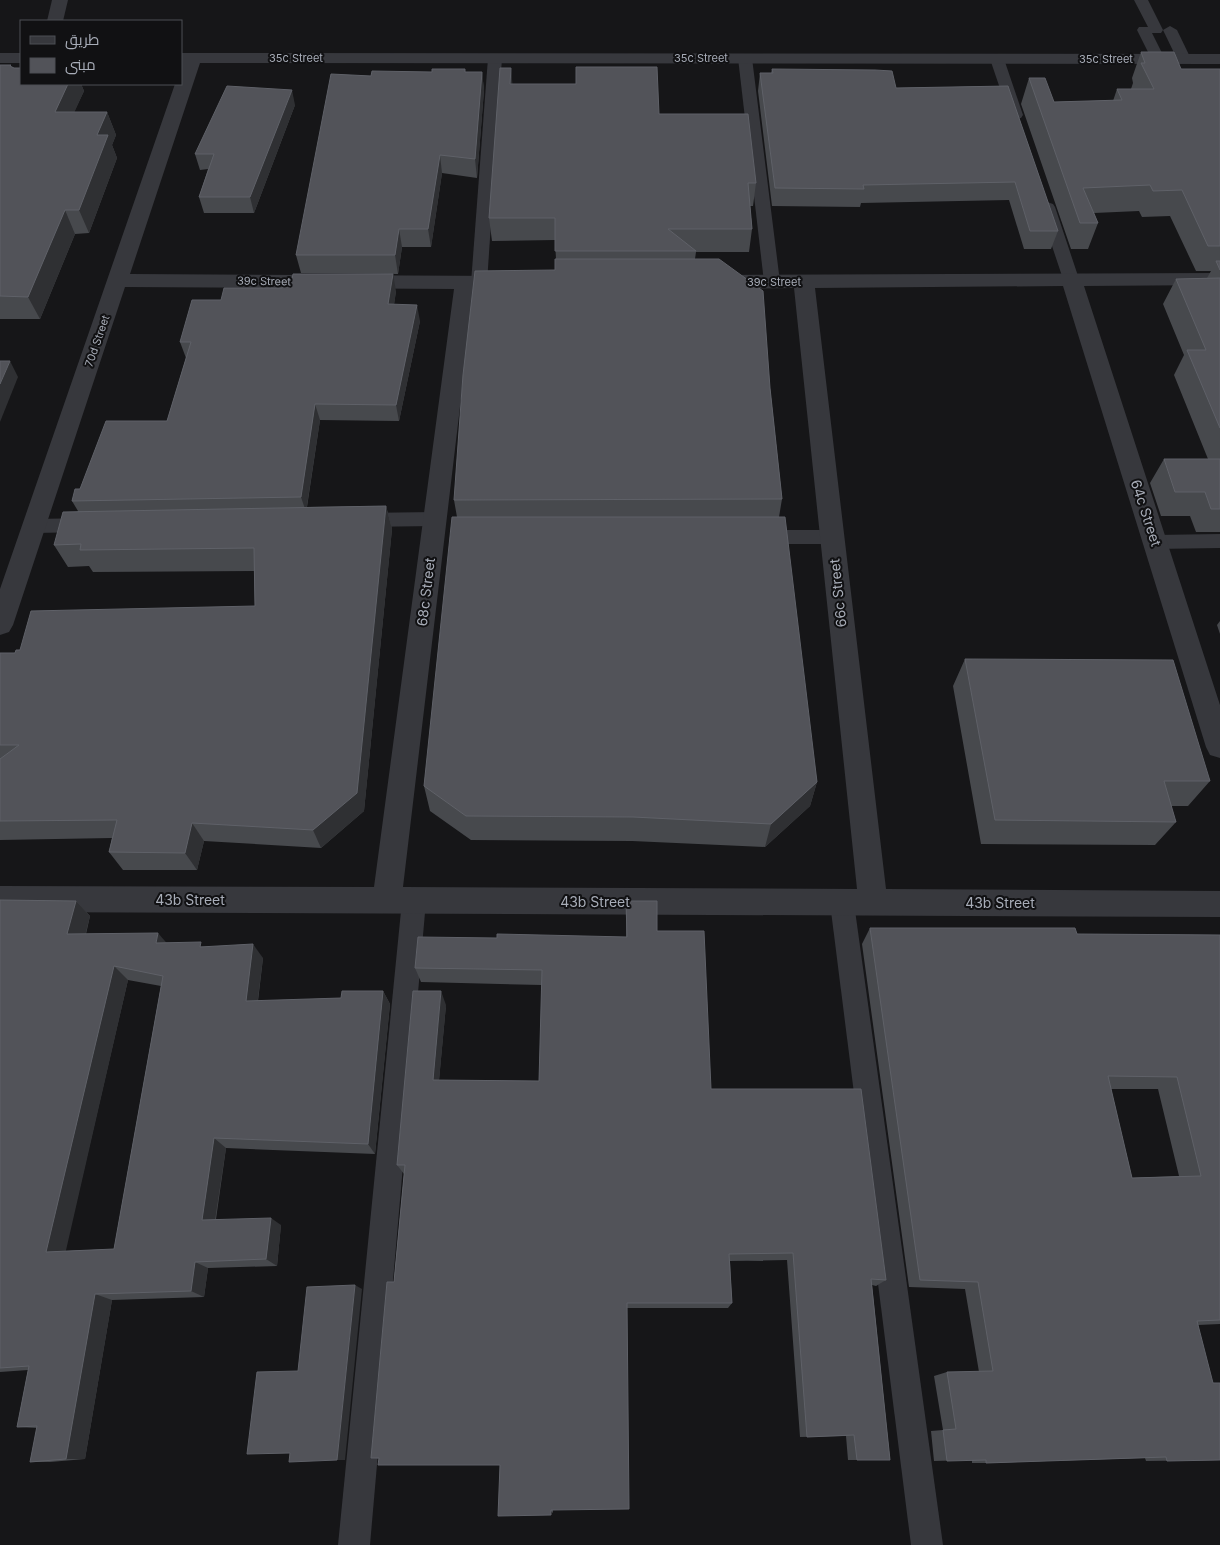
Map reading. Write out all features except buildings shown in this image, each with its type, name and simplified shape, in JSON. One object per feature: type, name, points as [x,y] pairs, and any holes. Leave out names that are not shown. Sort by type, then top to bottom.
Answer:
[{"type":"street","points":[[45,20],[57,10]]},
{"type":"street","points":[[0,58],[20,58]]},
{"type":"street","name":"35c Street","points":[[187,58],[1220,59]]},
{"type":"street","name":"70d Street","points":[[182,74],[187,58]]},
{"type":"street","name":"70d Street","points":[[0,625],[118,280],[179,85]]},
{"type":"street","name":"64c Street","points":[[1071,279],[1220,747]]},
{"type":"street","name":"39c Street","points":[[694,282],[1220,279]]},
{"type":"street","name":"39c Street","points":[[118,280],[528,283]]},
{"type":"street","name":"66c Street","points":[[804,282],[873,903]]},
{"type":"street","name":"68c Street","points":[[400,901],[440,532],[472,283]]},
{"type":"street","name":"43b Street","points":[[0,899],[1220,904]]},
{"type":"lane","points":[[1141,0],[1157,30],[1184,59]]},
{"type":"lane","points":[[1157,30],[1158,59]]},
{"type":"lane","points":[[472,283],[495,58]]},
{"type":"lane","points":[[745,58],[772,282]]},
{"type":"lane","points":[[997,59],[1022,132]]},
{"type":"lane","points":[[1043,196],[1071,279]]},
{"type":"lane","points":[[338,520],[440,532]]},
{"type":"lane","points":[[34,526],[112,525]]},
{"type":"lane","points":[[742,537],[832,537]]},
{"type":"lane","points":[[1155,542],[1220,541]]},
{"type":"lane","points":[[354,1545],[400,901]]},
{"type":"lane","points":[[842,902],[926,1545]]}]
